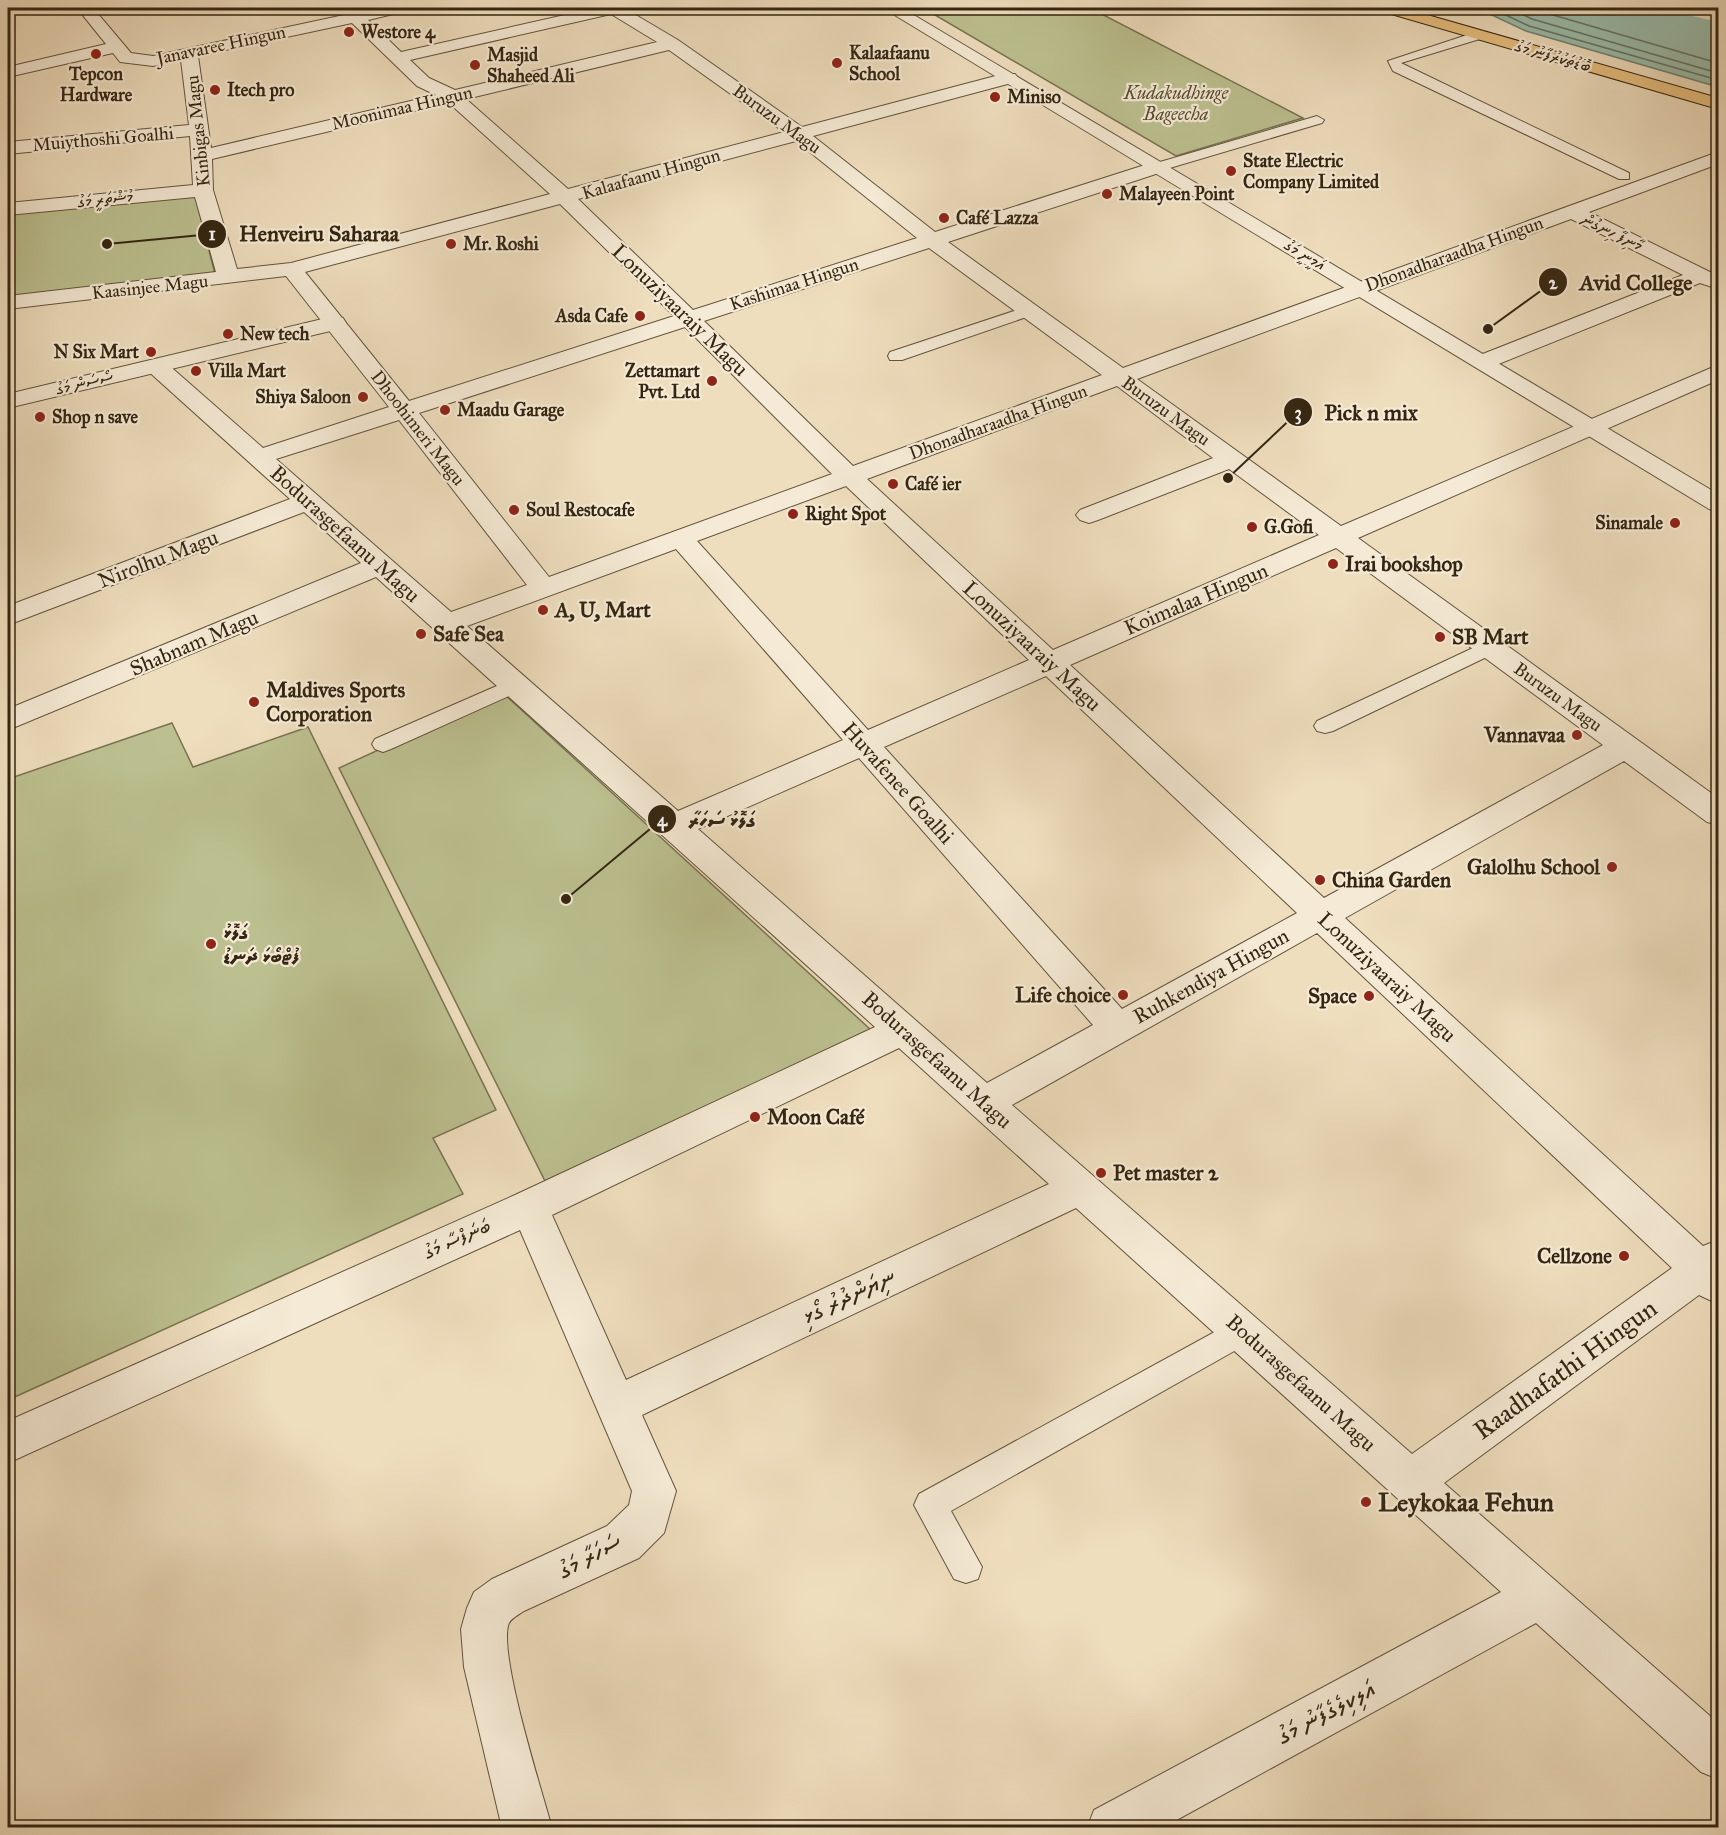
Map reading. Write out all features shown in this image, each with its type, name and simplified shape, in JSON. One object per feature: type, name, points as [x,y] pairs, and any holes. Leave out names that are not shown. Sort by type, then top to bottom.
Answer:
[{"type":"main road","name":"ބޮޑުތަކުރުފާނު މަގު","points":[[1387,8],[1719,104]]},
{"type":"street","points":[[8,72],[117,47],[85,8]]},
{"type":"street","name":"Janavaree Hingun","points":[[117,47],[126,58],[153,60],[351,12],[400,8]]},
{"type":"street","points":[[400,57],[614,8]]},
{"type":"street","name":"Buruzu Magu","points":[[614,8],[672,44],[798,133],[932,240],[1719,814]]},
{"type":"street","name":"އަމީނީ މަގު","points":[[891,8],[1719,504]]},
{"type":"street","name":"Lonuziyaaraiy Magu","points":[[351,12],[400,57],[423,82],[452,96],[566,198],[849,476],[1321,915],[1713,1271]]},
{"type":"street","name":"Moonimaa Hingun","points":[[202,156],[672,44]]},
{"type":"street","name":"Kinbigas Magu","points":[[189,53],[202,156],[203,190],[229,278]]},
{"type":"street","name":"Kalaafaanu Hingun","points":[[292,268],[566,198],[798,133],[1009,78]]},
{"type":"street","name":"Muiythoshi Goalhi","points":[[8,148],[199,130]]},
{"type":"street","name":"Dhonadharaadha Hingun","points":[[446,624],[1719,158]]},
{"type":"street","name":"Kashimaa Hingun","points":[[259,457],[1158,167]]},
{"type":"street","name":"މުޝްތަރީ މަގު","points":[[8,209],[203,190]]},
{"type":"street","name":"މާނިފާ ހިނގުން","points":[[1571,212],[1709,280]]},
{"type":"street","name":"Kaasinjee Magu","points":[[8,303],[229,278],[292,268]]},
{"type":"street","name":"Dhoohimeri Magu","points":[[292,268],[544,588]]},
{"type":"street","points":[[1483,362],[1709,280]]},
{"type":"street","name":"ސޯސަން މަގު","points":[[8,402],[335,323]]},
{"type":"street","name":"Bodurasgefaanu Magu","points":[[156,366],[1719,1755]]},
{"type":"street","name":"Koimalaa Hingun","points":[[674,826],[1719,372]]},
{"type":"street","points":[[1089,515],[1232,459]]},
{"type":"street","name":"Nirolhu Magu","points":[[8,616],[308,501]]},
{"type":"street","name":"Huvafenee Goalhi","points":[[680,538],[1117,1028]]},
{"type":"street","name":"Shabnam Magu","points":[[8,720],[380,565]]},
{"type":"street","name":"Ruhkendiya Hingun","points":[[985,1102],[1626,746]]},
{"type":"street","name":"ބަނަފްސާ މަގު","points":[[8,1442],[529,1207],[903,1030]]},
{"type":"street","name":"ނިޔަންދުރު ގޯޅި","points":[[617,1405],[1080,1188]]},
{"type":"street","name":"ސަހަރާ މަގު","points":[[527,1827],[488,1668],[484,1629],[490,1608],[508,1595],[623,1542],[648,1517],[654,1491],[529,1207]]},
{"type":"street","name":"Raadhafathi Hingun","points":[[1412,1481],[1713,1271]]},
{"type":"street","name":"އަލިކިލެގެފާނު މަގު","points":[[1112,1827],[1540,1596]]},
{"type":"lane","points":[[1479,34],[1394,61],[1398,68],[1624,176]]},
{"type":"lane","points":[[1158,167],[1317,120]]},
{"type":"lane","points":[[896,356],[1029,311]]},
{"type":"lane","points":[[1325,726],[1490,647]]},
{"type":"lane","points":[[383,744],[515,685]]},
{"type":"lane","points":[[966,1567],[930,1505],[1242,1331]]},
{"type":"green space","name":"Kudakudhinge Bageecha","points":[[923,8],[1090,8],[1303,118],[1176,156]]},
{"type":"green space","points":[[195,195],[215,274],[8,297],[8,213]]},
{"type":"green space","points":[[503,693],[871,1030],[545,1181],[339,768]]},
{"type":"green space","name":"ގަލޮޅު ފުޓްބޯޅަ ދަނޑު","points":[[172,723],[193,767],[308,727],[496,1110],[433,1138],[463,1194],[8,1400],[8,779]]},
{"type":"water","points":[[1477,8],[1718,8],[1718,87],[1526,31]]},
{"type":"pier","points":[[1658,8],[1702,8],[1718,11],[1718,22]]},
{"type":"place","name":"Westore 4","points":[[349,32]]},
{"type":"place","name":"Tepcon Hardware","points":[[96,54]]},
{"type":"place","name":"Kalaafaanu School","points":[[837,63]]},
{"type":"place","name":"Masjid Shaheed Ali","points":[[475,65]]},
{"type":"place","name":"Itech pro","points":[[215,90]]},
{"type":"place","name":"Miniso","points":[[995,97]]},
{"type":"place","name":"State Electric Company Limited","points":[[1231,171]]},
{"type":"place","name":"Malayeen Point","points":[[1107,194]]},
{"type":"place","name":"Café Lazza","points":[[944,218]]},
{"type":"place","name":"Henveiru Saharaa","points":[[107,244]]},
{"type":"place","name":"Mr. Roshi","points":[[451,244]]},
{"type":"place","name":"Asda Cafe","points":[[640,316]]},
{"type":"place","name":"Avid College","points":[[1488,329]]},
{"type":"place","name":"New tech","points":[[228,334]]},
{"type":"place","name":"N Six Mart","points":[[151,352]]},
{"type":"place","name":"Villa Mart","points":[[196,371]]},
{"type":"place","name":"Zettamart Pvt. Ltd","points":[[712,381]]},
{"type":"place","name":"Shiya Saloon","points":[[363,397]]},
{"type":"place","name":"Maadu Garage","points":[[445,410]]},
{"type":"place","name":"Shop n save","points":[[40,417]]},
{"type":"place","name":"Pick n mix","points":[[1228,478]]},
{"type":"place","name":"Café ier","points":[[893,484]]},
{"type":"place","name":"Soul Restocafe","points":[[514,510]]},
{"type":"place","name":"Right Spot","points":[[793,514]]},
{"type":"place","name":"Sinamale","points":[[1675,523]]},
{"type":"place","name":"G.Gofi","points":[[1252,527]]},
{"type":"place","name":"Irai bookshop","points":[[1333,564]]},
{"type":"place","name":"A, U, Mart","points":[[543,610]]},
{"type":"place","name":"Safe Sea","points":[[421,634]]},
{"type":"place","name":"SB Mart","points":[[1440,637]]},
{"type":"place","name":"Maldives Sports Corporation","points":[[254,702]]},
{"type":"place","name":"Vannavaa","points":[[1577,735]]},
{"type":"place","name":"Galolhu School","points":[[1612,867]]},
{"type":"place","name":"China Garden","points":[[1320,880]]},
{"type":"place","name":"ގަލޮޅު ސަހަރާ","points":[[566,899]]},
{"type":"place","name":"ގަލޮޅު ފުޓްބޯޅަ ދަނޑު","points":[[211,944]]},
{"type":"place","name":"Life choice","points":[[1123,995]]},
{"type":"place","name":"Space","points":[[1369,996]]},
{"type":"place","name":"Moon Café","points":[[755,1117]]},
{"type":"place","name":"Pet master 2","points":[[1101,1173]]},
{"type":"place","name":"Cellzone","points":[[1624,1256]]},
{"type":"place","name":"Leykokaa Fehun","points":[[1366,1502]]}]
